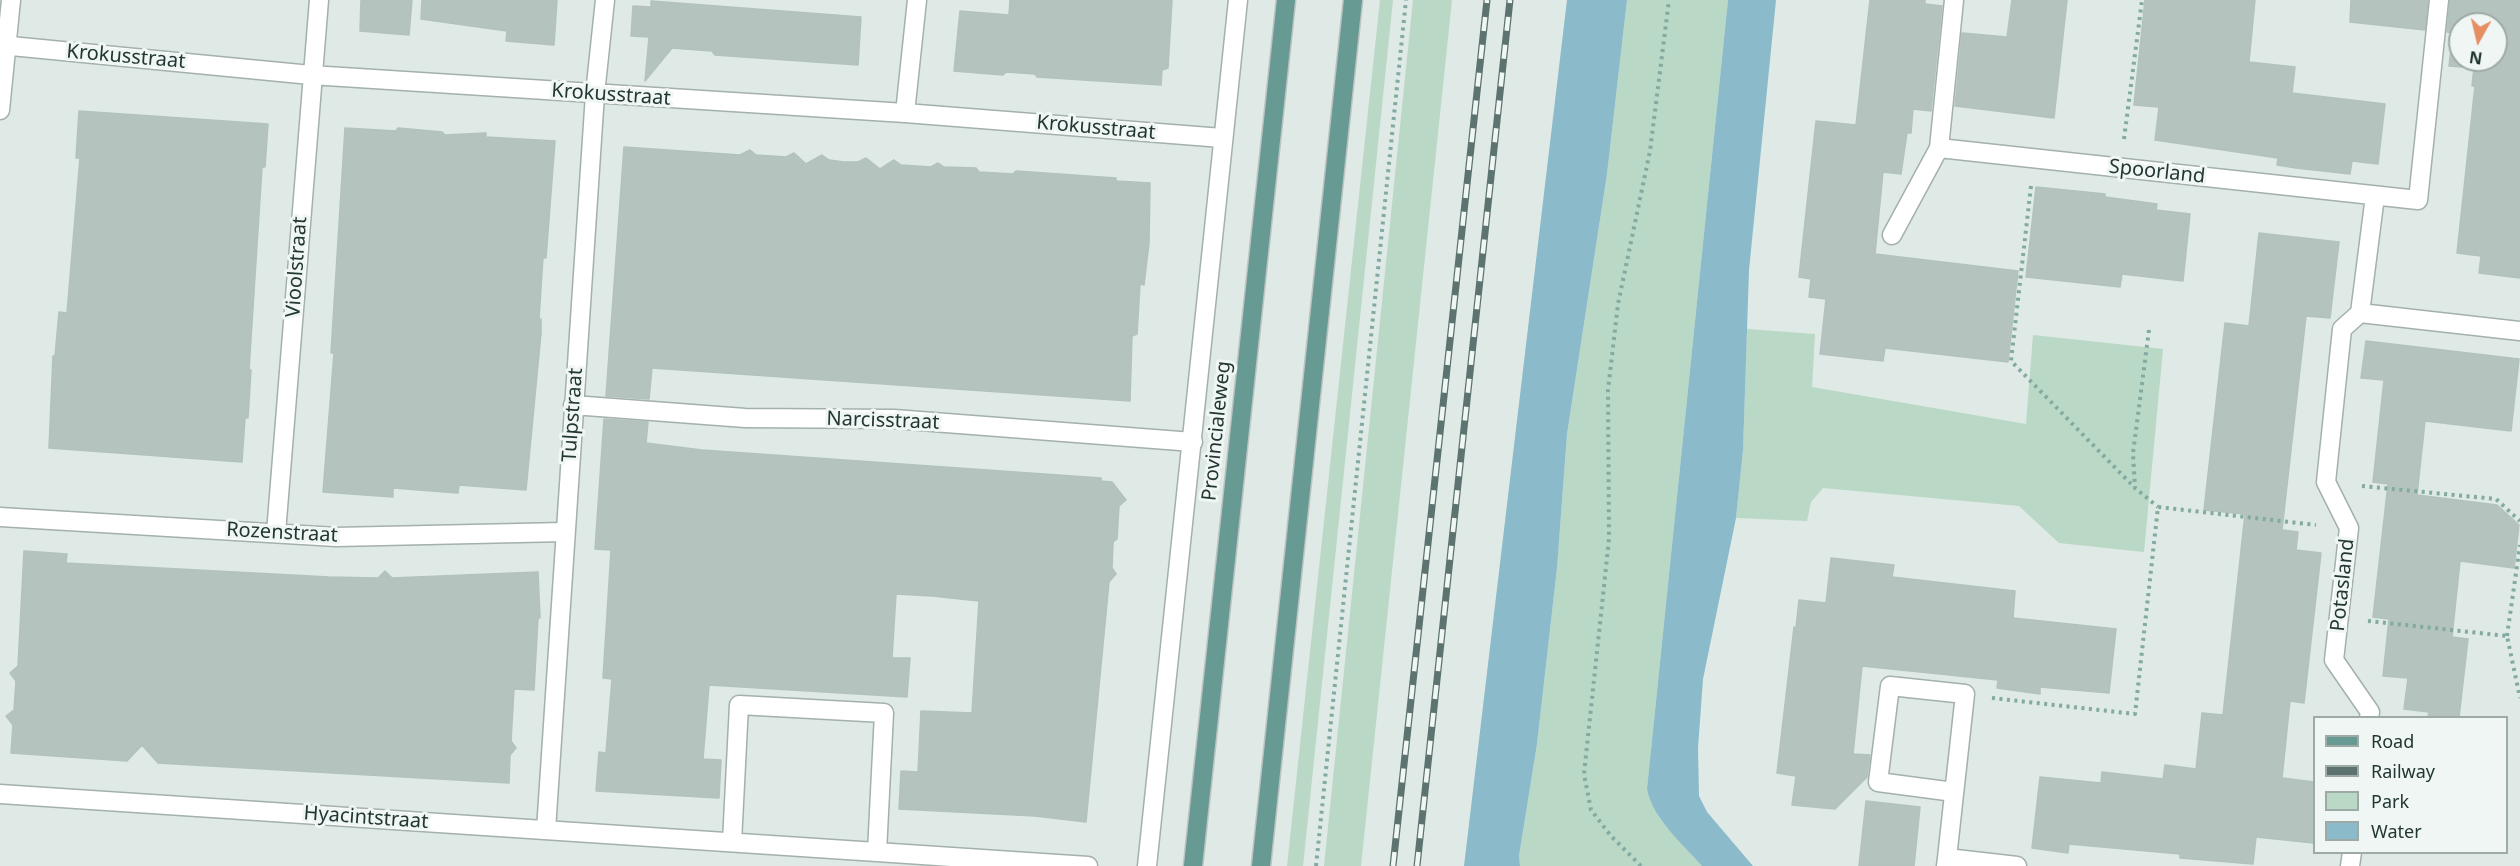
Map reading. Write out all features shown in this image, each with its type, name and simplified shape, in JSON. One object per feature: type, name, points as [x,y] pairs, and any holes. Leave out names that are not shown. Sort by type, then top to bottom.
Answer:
[{"type":"main road","name":"Provincialeweg","points":[[1193,866],[1286,0]]},
{"type":"main road","points":[[1261,866],[1353,0]]},
{"type":"street","points":[[0,110],[3,46],[10,0]]},
{"type":"street","name":"Vioolstraat","points":[[276,533],[311,75],[319,0]]},
{"type":"street","name":"Tulpstraat","points":[[546,830],[573,405],[605,0]]},
{"type":"street","points":[[905,112],[917,0]]},
{"type":"street","points":[[1147,866],[1238,0]]},
{"type":"street","points":[[1892,235],[1939,148],[1954,0]]},
{"type":"street","name":"Spoorland","points":[[1939,148],[2418,200],[2439,0]]},
{"type":"street","name":"Krokusstraat","points":[[3,46],[311,75],[905,112],[1222,138]]},
{"type":"street","points":[[2326,482],[2342,329],[2360,313],[2375,196]]},
{"type":"street","points":[[2360,313],[2520,331]]},
{"type":"street","name":"Narcisstraat","points":[[573,405],[745,418],[894,419],[1193,442]]},
{"type":"street","name":"Potasland","points":[[2326,482],[2349,528],[2334,660],[2370,712],[2369,716]]},
{"type":"street","name":"Rozenstraat","points":[[0,517],[336,537],[564,532]]},
{"type":"street","points":[[1954,792],[1878,782],[1890,686],[1965,694],[1954,792],[1946,862],[2017,866]]},
{"type":"street","points":[[732,842],[739,705],[873,712],[884,713],[877,852]]},
{"type":"street","name":"Hyacintstraat","points":[[0,794],[1088,866]]},
{"type":"path","points":[[1316,866],[1406,0]]},
{"type":"path","points":[[1641,866],[1611,836],[1591,810],[1584,774],[1609,539],[1608,390],[1618,304],[1650,151],[1669,0]]},
{"type":"path","points":[[2121,168],[2142,0]]},
{"type":"path","points":[[2034,158],[2011,361],[2135,488],[2158,507],[2349,528]]},
{"type":"path","points":[[2135,488],[2133,453],[2149,330]]},
{"type":"path","points":[[2326,482],[2496,499],[2520,521]]},
{"type":"path","points":[[1965,694],[2135,714],[2158,507]]},
{"type":"path","points":[[2520,545],[2506,636],[2520,698]]},
{"type":"path","points":[[2339,618],[2506,636]]},
{"type":"green space","points":[[1380,0],[1393,0],[1303,866],[1287,866]]},
{"type":"green space","points":[[1413,0],[1452,0],[1361,866],[1324,866]]},
{"type":"green space","points":[[1627,0],[1728,0],[1647,789],[1661,820],[1702,866],[1520,866],[1519,856],[1537,744],[1557,568],[1567,434],[1607,174]]},
{"type":"green space","points":[[1747,329],[1815,334],[1812,387],[2026,424],[2033,335],[2163,349],[2144,552],[2059,543],[2019,506],[1823,488],[1811,502],[1807,521],[1736,518],[1743,450]]},
{"type":"water","points":[[1567,0],[1627,0],[1607,174],[1567,434],[1557,568],[1537,744],[1519,856],[1520,866],[1464,866]]},
{"type":"water","points":[[1728,0],[1776,0],[1749,270],[1743,450],[1736,518],[1703,679],[1698,748],[1699,796],[1707,812],[1753,866],[1702,866],[1662,820],[1650,800],[1647,789]]},
{"type":"building","points":[[361,0],[412,0],[409,35],[360,31]]},
{"type":"building","points":[[422,0],[557,0],[554,45],[506,41],[507,31],[421,19]]},
{"type":"building","points":[[1010,0],[1172,0],[1168,68],[1162,70],[1161,85],[1037,77],[1035,74],[1021,73],[1006,72],[1003,75],[954,71],[960,11],[1009,15]]},
{"type":"building","points":[[1870,0],[1925,0],[1925,4],[1942,6],[1931,111],[1913,109],[1911,133],[1907,133],[1901,174],[1883,172],[1875,254],[2018,271],[2008,362],[1885,348],[1883,361],[1820,354],[1826,299],[1809,297],[1811,279],[1799,277],[1816,121],[1856,125]]},
{"type":"building","points":[[2012,0],[2067,0],[2054,118],[1955,106],[1962,33],[2007,37]]},
{"type":"building","points":[[2145,0],[2255,0],[2249,62],[2295,67],[2292,93],[2385,104],[2378,164],[2352,161],[2350,174],[2277,165],[2278,158],[2155,140],[2159,107],[2134,105]]},
{"type":"building","points":[[2351,0],[2428,0],[2425,30],[2350,22]]},
{"type":"building","points":[[2450,0],[2520,0],[2520,278],[2479,273],[2481,256],[2457,253],[2475,86],[2472,86],[2474,72],[2508,72],[2508,12],[2449,12]]},
{"type":"building","points":[[651,1],[861,17],[858,65],[715,55],[712,51],[672,48],[645,81],[649,37],[631,36],[633,6],[651,7]]},
{"type":"building","points":[[79,111],[268,124],[265,167],[262,167],[248,418],[245,418],[242,462],[49,448],[53,356],[55,356],[59,312],[67,313],[80,158],[76,158]]},
{"type":"building","points":[[345,128],[396,131],[398,128],[442,132],[445,135],[486,133],[486,137],[555,141],[546,258],[543,257],[539,319],[541,319],[541,333],[526,490],[459,485],[458,493],[393,488],[393,497],[323,492],[334,353],[331,353]]},
{"type":"building","points":[[624,147],[740,155],[750,150],[756,155],[786,157],[794,153],[806,164],[822,155],[829,160],[844,162],[858,162],[866,158],[880,169],[894,160],[901,165],[931,167],[938,163],[944,167],[976,168],[979,172],[1013,174],[1016,171],[1116,178],[1116,181],[1150,183],[1149,243],[1144,285],[1140,284],[1137,334],[1132,336],[1130,401],[652,368],[649,399],[606,396]]},
{"type":"building","points":[[2036,187],[2105,194],[2105,197],[2157,204],[2156,210],[2190,214],[2183,281],[2122,274],[2120,287],[2026,277]]},
{"type":"building","points":[[2259,233],[2339,242],[2330,318],[2306,316],[2282,530],[2298,532],[2296,550],[2321,553],[2304,703],[2290,701],[2282,778],[2313,782],[2313,843],[2256,837],[2253,864],[2180,858],[2180,854],[2069,844],[2068,853],[2032,848],[2040,777],[2101,783],[2102,772],[2163,779],[2165,765],[2196,769],[2202,713],[2223,715],[2245,514],[2204,510],[2225,323],[2249,326]]},
{"type":"building","points":[[2366,341],[2519,359],[2511,431],[2425,421],[2417,495],[2497,505],[2519,525],[2514,568],[2460,561],[2452,637],[2468,639],[2459,716],[2428,716],[2429,712],[2404,709],[2408,678],[2383,676],[2389,619],[2373,617],[2388,484],[2373,482],[2384,380],[2361,378]]},
{"type":"building","points":[[604,419],[648,422],[646,443],[702,450],[1101,478],[1101,481],[1112,482],[1126,500],[1119,506],[1117,539],[1113,542],[1112,568],[1116,574],[1109,582],[1086,822],[1035,816],[899,809],[901,771],[918,772],[921,711],[972,713],[979,601],[932,596],[896,594],[892,658],[910,658],[907,697],[709,685],[703,759],[721,760],[719,798],[596,791],[599,752],[606,753],[612,679],[603,678],[611,550],[595,549]]},
{"type":"building","points":[[24,551],[67,554],[66,563],[329,577],[378,578],[385,571],[392,578],[538,572],[540,618],[538,618],[534,690],[514,689],[511,741],[516,748],[510,755],[509,783],[158,763],[142,745],[127,761],[11,753],[13,725],[6,716],[14,710],[16,681],[10,673],[18,666]]},
{"type":"building","points":[[1831,558],[1894,565],[1892,577],[2015,591],[2013,618],[2116,629],[2109,693],[2040,687],[2040,694],[1997,688],[1998,680],[1862,666],[1853,754],[1870,755],[1867,777],[1835,809],[1792,805],[1796,776],[1777,773],[1794,627],[1796,628],[1799,600],[1826,603]]},
{"type":"building","points":[[1866,801],[1920,807],[1914,866],[1859,866]]},
{"type":"railway","points":[[1393,866],[1487,0]]},
{"type":"railway","points":[[1417,866],[1510,0]]}]
